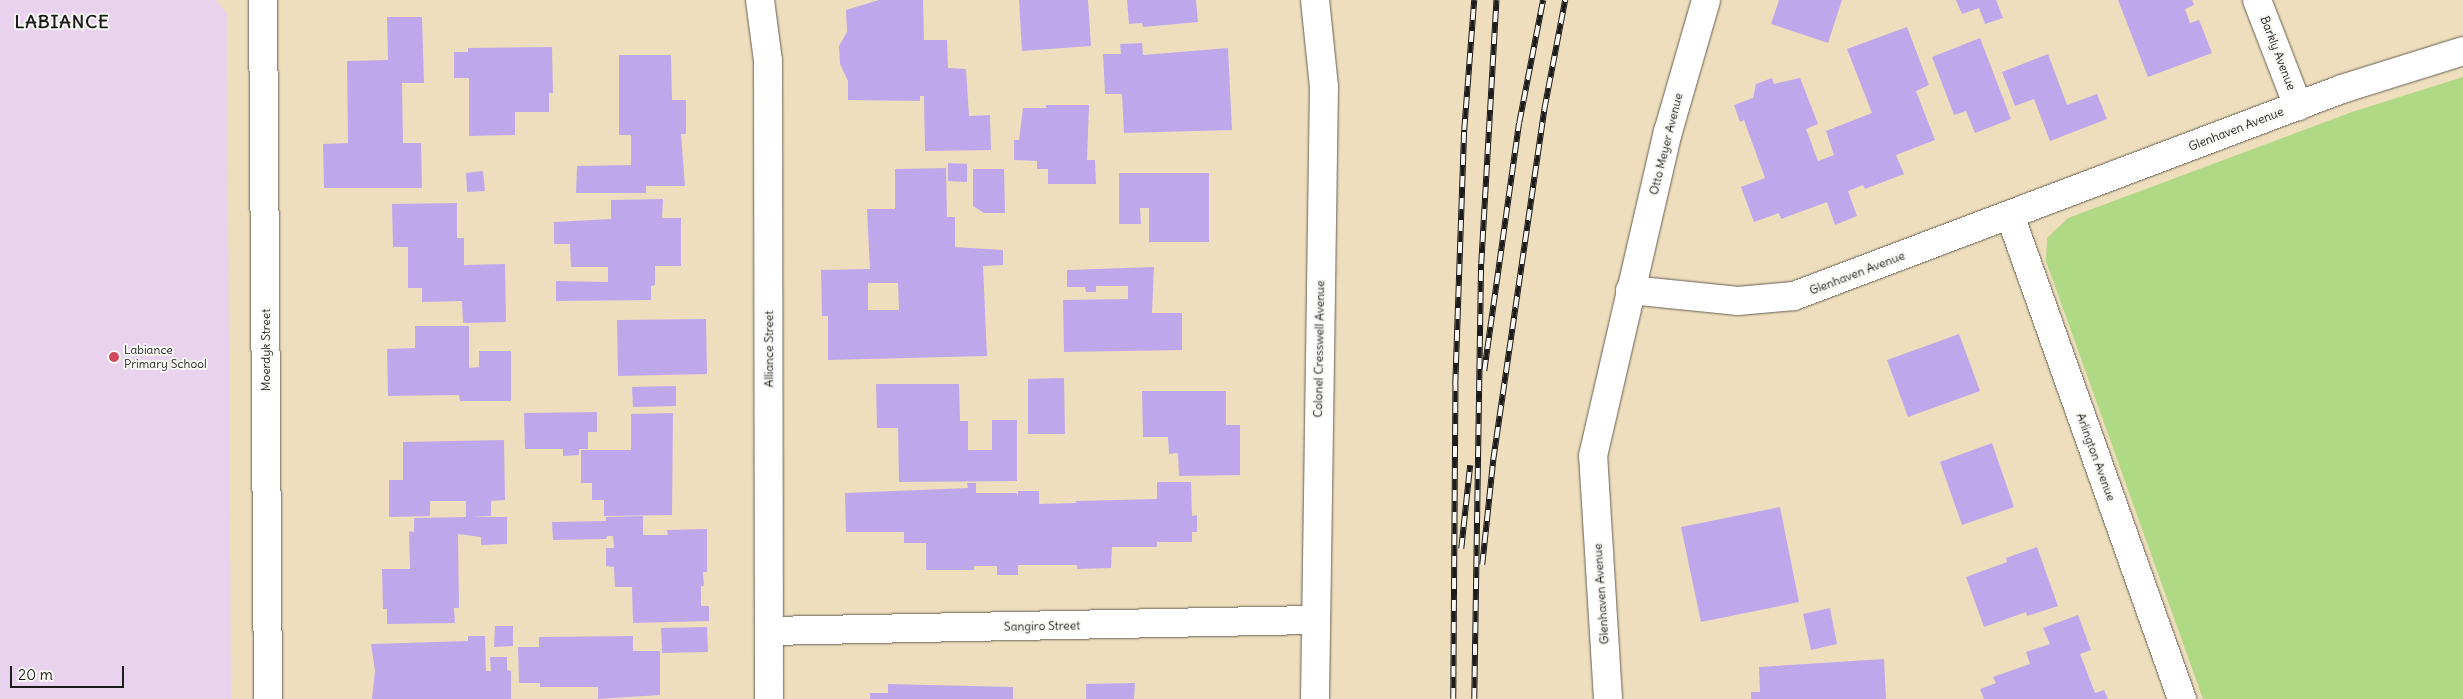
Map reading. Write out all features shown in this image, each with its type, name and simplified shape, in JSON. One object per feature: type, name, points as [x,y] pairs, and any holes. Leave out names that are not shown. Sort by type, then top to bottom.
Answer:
[{"type":"street","name":"Moerdyk Street","points":[[263,0],[268,699]]},
{"type":"street","name":"Alliance Street","points":[[760,0],[768,61],[769,699]]},
{"type":"street","name":"Colonel Cresswell Avenue","points":[[1315,0],[1324,88],[1314,620],[1315,699]]},
{"type":"street","name":"Otto Meyer Avenue","points":[[1630,290],[1668,132],[1706,0]]},
{"type":"street","name":"Barkly Avenue","points":[[2258,0],[2298,106]]},
{"type":"street","name":"Glenhaven Avenue","points":[[1608,699],[1593,456],[1630,290],[1738,301],[1778,299],[1810,291],[2298,106],[2463,51]]},
{"type":"street","name":"Arlington Avenue","points":[[2010,215],[2182,699]]},
{"type":"street","name":"Sangiro Street","points":[[769,631],[1314,620]]},
{"type":"shaded area","name":"Labiance Primary School","points":[[0,0],[216,0],[227,14],[231,699],[0,699]]},
{"type":"green space","points":[[2463,77],[2463,699],[2203,699],[2046,261],[2047,238],[2068,218],[2352,112]]},
{"type":"building","points":[[879,0],[923,0],[924,40],[947,40],[948,68],[966,69],[969,116],[990,115],[991,150],[925,151],[924,96],[920,96],[920,101],[848,100],[848,81],[840,64],[839,46],[847,32],[846,10]]},
{"type":"building","points":[[1019,0],[1088,0],[1091,46],[1022,51]]},
{"type":"building","points":[[1127,0],[1196,0],[1198,22],[1143,27],[1142,23],[1129,24]]},
{"type":"building","points":[[1779,0],[1842,0],[1828,43],[1771,24]]},
{"type":"building","points":[[1956,0],[1996,0],[2003,18],[1985,24],[1979,8],[1962,14]]},
{"type":"building","points":[[2118,0],[2192,0],[2194,5],[2185,9],[2190,23],[2199,20],[2212,53],[2148,77]]},
{"type":"building","points":[[387,17],[422,17],[424,83],[402,83],[403,143],[421,143],[422,188],[324,188],[323,144],[348,143],[347,61],[388,60]]},
{"type":"building","points":[[1907,27],[1929,85],[1916,91],[1935,140],[1896,155],[1904,174],[1865,189],[1863,185],[1848,191],[1857,216],[1835,225],[1827,202],[1781,219],[1779,213],[1754,222],[1741,187],[1765,178],[1744,120],[1740,122],[1734,105],[1753,98],[1756,84],[1772,78],[1774,84],[1800,78],[1818,124],[1806,129],[1818,161],[1834,155],[1826,131],[1872,113],[1847,49]]},
{"type":"building","points":[[1980,38],[2011,119],[1975,133],[1966,111],[1954,115],[1932,57]]},
{"type":"building","points":[[1142,43],[1143,55],[1228,48],[1232,130],[1124,133],[1122,94],[1105,94],[1103,54],[1121,54],[1120,44]]},
{"type":"building","points":[[552,47],[553,93],[549,93],[549,112],[515,112],[515,135],[469,136],[469,78],[454,78],[454,52],[468,52],[468,48]]},
{"type":"building","points":[[2048,54],[2067,105],[2097,94],[2107,119],[2050,141],[2034,99],[2015,106],[2002,72]]},
{"type":"building","points":[[619,55],[671,55],[672,100],[686,100],[686,134],[681,134],[685,186],[646,186],[646,193],[576,193],[577,166],[631,165],[631,135],[619,135]]},
{"type":"building","points":[[1046,105],[1089,105],[1087,160],[1095,160],[1096,184],[1048,184],[1048,169],[1037,169],[1037,161],[1014,160],[1014,140],[1019,140],[1023,108],[1046,108]]},
{"type":"building","points":[[948,163],[967,164],[967,182],[948,181]]},
{"type":"building","points":[[946,168],[947,217],[955,217],[955,247],[1003,250],[1003,265],[983,266],[987,356],[828,360],[828,316],[822,316],[821,270],[870,269],[867,209],[895,209],[895,169]],"holes":[[[868,283],[898,283],[899,310],[868,310]]]},
{"type":"building","points":[[973,169],[1004,169],[1005,213],[984,213],[973,206]]},
{"type":"building","points":[[483,171],[485,191],[467,192],[466,173]]},
{"type":"building","points":[[1119,173],[1209,173],[1209,242],[1149,242],[1149,208],[1140,208],[1141,224],[1119,224]]},
{"type":"building","points":[[663,199],[662,218],[681,218],[681,266],[655,266],[655,285],[651,286],[651,300],[556,301],[556,281],[608,282],[608,267],[571,267],[570,244],[554,244],[554,222],[611,219],[611,200]]},
{"type":"building","points":[[457,203],[457,238],[464,238],[464,265],[505,264],[506,322],[463,323],[462,301],[422,302],[422,288],[408,288],[408,247],[393,247],[392,204]]},
{"type":"building","points":[[1154,267],[1152,313],[1182,313],[1182,350],[1064,352],[1063,300],[1128,299],[1128,286],[1096,286],[1096,292],[1086,292],[1085,287],[1067,287],[1067,270]]},
{"type":"building","points":[[706,319],[707,374],[618,376],[617,320]]},
{"type":"building","points":[[415,326],[469,326],[469,368],[479,367],[479,351],[511,351],[511,401],[460,401],[459,395],[388,396],[387,349],[415,348]]},
{"type":"building","points":[[1959,334],[1980,391],[1908,417],[1887,360]]},
{"type":"building","points":[[1064,378],[1065,434],[1028,434],[1028,379]]},
{"type":"building","points":[[876,384],[959,384],[960,421],[968,421],[968,450],[992,450],[992,420],[1017,420],[1017,481],[899,482],[898,428],[877,428]]},
{"type":"building","points":[[676,386],[676,406],[633,407],[632,387]]},
{"type":"building","points":[[1142,391],[1226,391],[1226,425],[1240,425],[1240,475],[1179,476],[1178,453],[1169,454],[1168,437],[1143,437]]},
{"type":"building","points":[[597,412],[597,432],[588,432],[588,449],[579,449],[579,455],[563,456],[563,449],[525,449],[524,413]]},
{"type":"building","points":[[673,413],[672,515],[604,516],[604,500],[592,500],[592,483],[581,483],[581,450],[631,450],[631,414]]},
{"type":"building","points":[[504,440],[505,500],[491,501],[491,516],[472,517],[507,517],[507,544],[481,545],[481,537],[458,534],[459,608],[454,608],[455,623],[387,624],[387,609],[383,609],[382,569],[410,569],[409,531],[414,532],[414,518],[466,517],[466,501],[430,501],[430,516],[389,517],[389,480],[403,480],[403,442]]},
{"type":"building","points":[[1992,443],[2014,507],[1962,525],[1940,462]]},
{"type":"building","points":[[1157,482],[1191,482],[1192,516],[1197,515],[1197,532],[1192,532],[1192,542],[1157,542],[1157,547],[1112,547],[1111,568],[1077,569],[1077,565],[1018,565],[1018,575],[997,575],[997,566],[974,566],[974,570],[926,570],[926,543],[904,543],[904,532],[846,532],[845,493],[968,488],[967,483],[976,483],[976,493],[1017,493],[1018,498],[1018,491],[1039,491],[1039,504],[1076,503],[1076,501],[1157,499]]},
{"type":"building","points":[[1780,507],[1799,602],[1701,622],[1681,527]]},
{"type":"building","points":[[643,516],[643,535],[668,535],[667,530],[707,529],[707,572],[703,572],[704,586],[701,586],[701,606],[709,606],[709,621],[633,623],[632,587],[615,587],[614,567],[606,566],[606,548],[614,548],[613,536],[607,536],[606,539],[553,540],[552,522],[606,521],[606,517]]},
{"type":"building","points":[[2037,547],[2058,606],[2027,616],[2026,612],[1984,627],[1966,577],[2007,562],[2006,558]]},
{"type":"building","points":[[1830,608],[1837,644],[1811,650],[1803,614]]},
{"type":"building","points":[[2078,615],[2091,650],[2080,654],[2095,693],[2104,690],[2108,699],[1984,699],[1980,689],[1996,683],[1993,677],[2030,664],[2026,652],[2050,644],[2043,628]]},
{"type":"building","points":[[495,626],[513,626],[513,646],[494,647]]},
{"type":"building","points":[[707,627],[708,652],[662,653],[661,628]]},
{"type":"building","points":[[468,636],[485,636],[486,671],[491,671],[490,657],[507,657],[507,670],[511,671],[511,699],[372,699],[375,671],[371,644],[468,641]]},
{"type":"building","points":[[633,636],[633,651],[660,651],[660,695],[598,699],[598,687],[540,687],[540,683],[519,683],[518,647],[539,647],[539,637]]},
{"type":"building","points":[[1884,659],[1886,699],[1751,699],[1751,692],[1760,692],[1759,667]]},
{"type":"building","points":[[1135,683],[1134,699],[1086,699],[1086,684]]},
{"type":"building","points":[[888,684],[1013,687],[1013,699],[870,699],[870,693],[888,693]]},
{"type":"railway","points":[[1453,699],[1455,385],[1464,130],[1474,0]]},
{"type":"railway","points":[[1474,699],[1481,264],[1496,0]]},
{"type":"railway","points":[[1484,371],[1519,123],[1543,0]]},
{"type":"railway","points":[[1482,565],[1493,460],[1544,110],[1565,0]]},
{"type":"railway","points":[[1461,549],[1470,465]]},
{"type":"place","name":"Labiance Primary School","points":[[114,357]]},
{"type":"district","name":"LABIANCE","points":[[62,22]]}]
